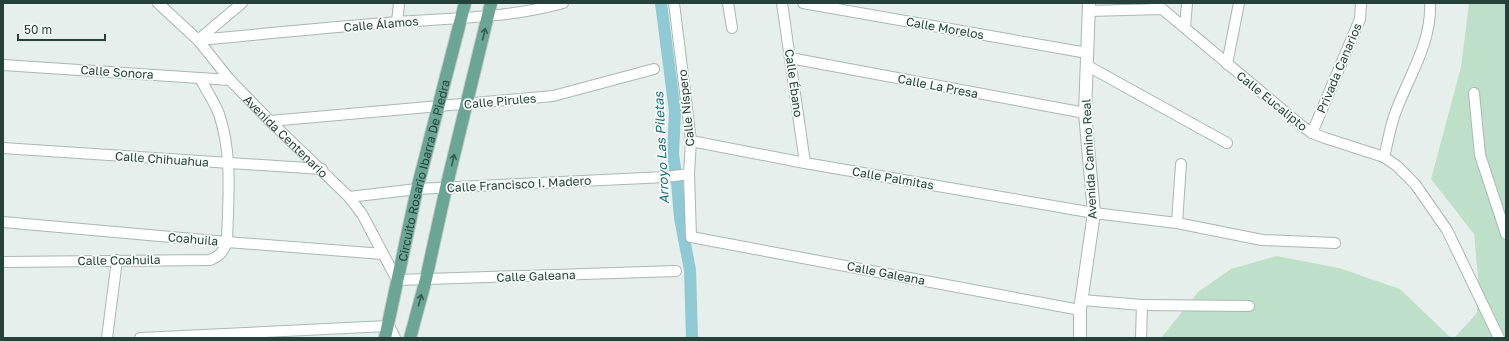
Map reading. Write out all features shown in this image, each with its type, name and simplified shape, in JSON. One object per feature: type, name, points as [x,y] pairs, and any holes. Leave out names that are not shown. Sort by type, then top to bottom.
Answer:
[{"type":"main road","name":"Circuito Rosario Ibarra De Piedra","points":[[386,332],[417,189],[465,3]]},
{"type":"main road","points":[[410,338],[426,280],[446,188],[491,3]]},
{"type":"street","name":"Avenida Centenario","points":[[158,3],[198,40],[230,80],[349,197],[362,214],[397,280]]},
{"type":"street","points":[[198,40],[242,3]]},
{"type":"street","points":[[397,22],[399,3]]},
{"type":"street","name":"Calle Álamos","points":[[198,40],[397,22],[461,18],[535,10],[563,3]]},
{"type":"street","name":"Calle Níspero","points":[[674,3],[692,141],[686,174],[691,236]]},
{"type":"street","points":[[728,3],[732,28]]},
{"type":"street","name":"Calle Ébano","points":[[782,3],[805,162]]},
{"type":"street","name":"Calle Morelos","points":[[803,3],[1087,53]]},
{"type":"street","points":[[1185,27],[1188,3]]},
{"type":"street","points":[[1226,64],[1239,3]]},
{"type":"street","name":"Privada Canarios","points":[[1312,133],[1360,19],[1361,3]]},
{"type":"street","points":[[1384,157],[1395,112],[1426,42],[1431,14],[1430,3]]},
{"type":"street","points":[[1089,7],[1158,6]]},
{"type":"street","name":"Calle Eucalipto","points":[[1158,6],[1185,27],[1226,64],[1312,133],[1384,157],[1397,166],[1415,184],[1447,230],[1499,338]]},
{"type":"street","name":"Avenida Camino Real","points":[[1080,338],[1081,305],[1094,213],[1085,113],[1089,7]]},
{"type":"street","name":"Calle La Presa","points":[[790,58],[1085,113]]},
{"type":"street","name":"Calle Sonora","points":[[3,65],[230,80]]},
{"type":"street","points":[[1086,66],[1227,144]]},
{"type":"street","name":"Calle Pirules","points":[[270,120],[553,96],[654,69]]},
{"type":"street","points":[[200,78],[218,113],[225,139],[229,163],[227,242]]},
{"type":"street","points":[[1474,93],[1480,155],[1506,234]]},
{"type":"street","name":"Calle Palmitas","points":[[692,141],[1094,213],[1177,223],[1262,240],[1335,243]]},
{"type":"street","name":"Calle Chihuahua","points":[[3,148],[322,169]]},
{"type":"street","points":[[1177,223],[1181,164]]},
{"type":"street","name":"Calle Francisco I. Madero","points":[[349,197],[417,189],[666,177],[686,174]]},
{"type":"street","name":"Coahuila","points":[[3,222],[383,254]]},
{"type":"street","name":"Calle Galeana","points":[[691,236],[1081,305],[1249,306]]},
{"type":"street","name":"Calle Coahuila","points":[[3,262],[210,260],[218,257],[224,251],[227,242]]},
{"type":"street","points":[[107,338],[117,260]]},
{"type":"street","name":"Calle Galeana","points":[[397,280],[676,271]]},
{"type":"street","points":[[1141,338],[1142,305]]},
{"type":"street","points":[[140,338],[386,332],[394,338]]},
{"type":"green space","points":[[1469,3],[1506,3],[1506,338],[1454,338],[1477,313],[1478,277],[1474,234],[1431,179],[1461,67]]},
{"type":"green space","points":[[1276,256],[1339,268],[1400,289],[1451,338],[1161,338],[1198,292],[1231,269]]},
{"type":"waterway","name":"Arroyo Las Piletas","points":[[661,3],[675,112],[673,154],[680,218],[690,270],[692,338]]}]
